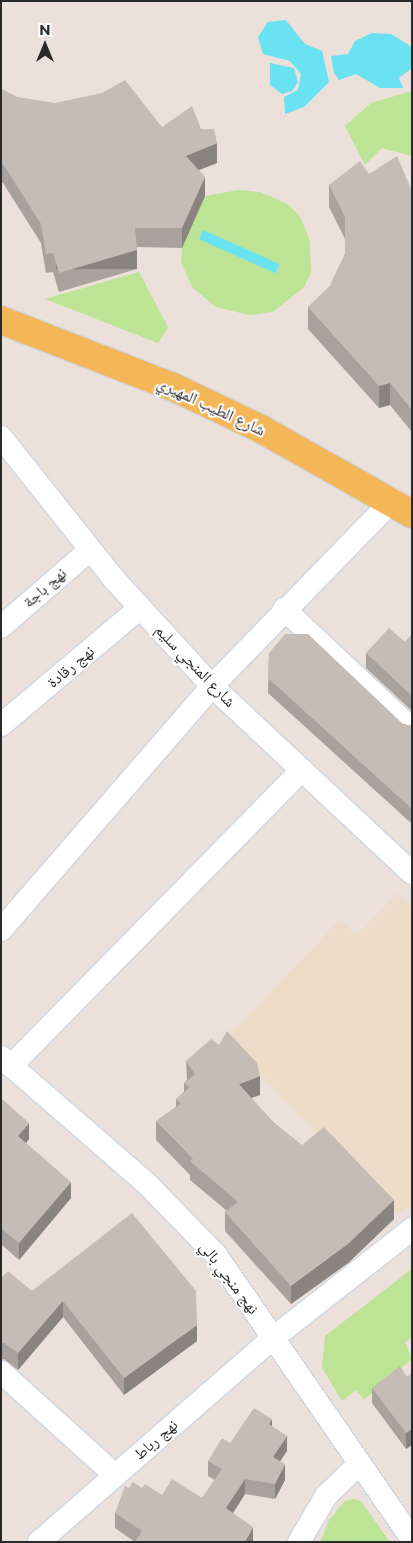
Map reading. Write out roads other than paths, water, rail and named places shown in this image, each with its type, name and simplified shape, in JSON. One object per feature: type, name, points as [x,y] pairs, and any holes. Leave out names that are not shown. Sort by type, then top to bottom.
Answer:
[{"type":"main road","name":"شارع الطيب المهيري","points":[[3,326],[173,388],[403,507]]},
{"type":"street","name":"شارع المنجي سليم","points":[[1,437],[90,550],[140,608],[212,686],[412,874]]},
{"type":"street","points":[[1,930],[212,686],[284,609],[403,507]]},
{"type":"street","name":"نهج باجة","points":[[1,626],[90,550]]},
{"type":"street","name":"نهج رقادة","points":[[1,725],[140,608]]},
{"type":"street","points":[[284,609],[412,729]]},
{"type":"street","points":[[6,1062],[302,770]]},
{"type":"street","name":"نهج منجي بالي","points":[[6,1062],[148,1185],[209,1248],[274,1338],[358,1465],[412,1539]]},
{"type":"street","name":"نهج رباط","points":[[39,1542],[274,1338],[412,1229]]},
{"type":"street","points":[[1,1372],[115,1475]]},
{"type":"street","points":[[299,1542],[326,1496],[358,1465]]},
{"type":"water","points":[[286,20],[305,44],[322,51],[329,82],[304,107],[285,114],[284,97],[298,90],[301,74],[290,61],[263,54],[258,37],[268,22]]},
{"type":"water","points":[[372,33],[391,34],[412,47],[412,68],[399,78],[403,88],[380,88],[356,74],[339,80],[334,73],[331,56],[348,54],[355,41]]},
{"type":"water","points":[[270,63],[294,68],[298,82],[292,91],[282,94],[270,85]]},
{"type":"water","points":[[203,230],[280,264],[276,273],[199,239]]}]
